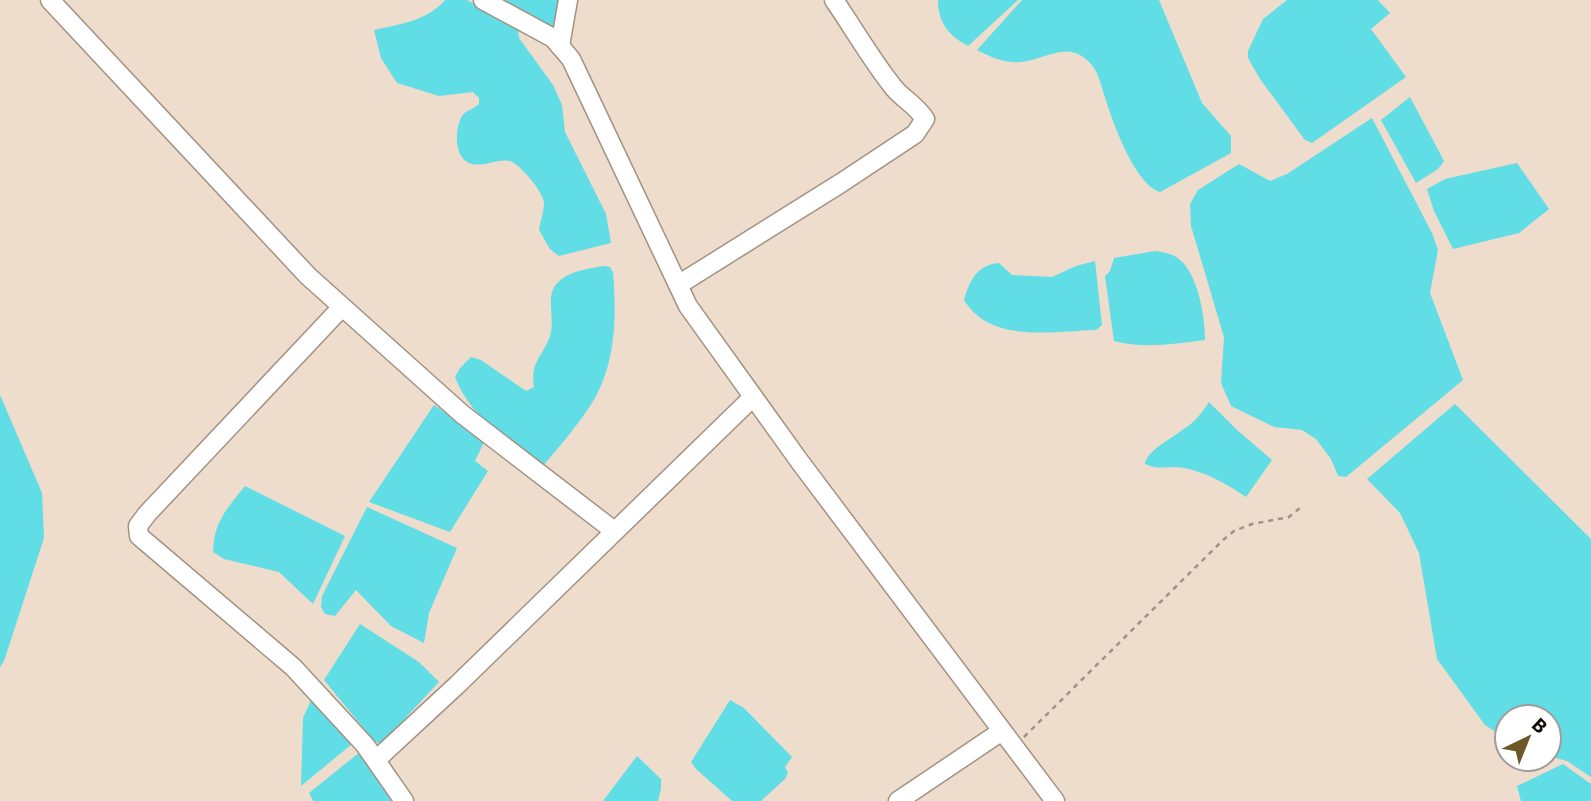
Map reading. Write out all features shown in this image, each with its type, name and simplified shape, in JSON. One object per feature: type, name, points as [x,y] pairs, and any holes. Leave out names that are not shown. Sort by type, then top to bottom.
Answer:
[{"type":"street","points":[[50,0],[308,276],[462,414],[613,530]]},
{"type":"street","points":[[483,0],[547,34],[560,46],[576,70],[688,306],[1055,801]]},
{"type":"street","points":[[560,46],[568,0]]},
{"type":"street","points":[[678,285],[841,183],[922,127],[925,120],[920,111],[895,90],[834,0]]},
{"type":"street","points":[[341,307],[138,526],[139,537],[293,667],[376,760],[404,801]]},
{"type":"street","points":[[376,760],[457,685],[613,530],[753,397]]},
{"type":"street","points":[[898,801],[1002,731]]},
{"type":"path","points":[[1014,747],[1223,540],[1234,531],[1252,524],[1289,517],[1301,507]]},
{"type":"water","points":[[445,0],[467,0],[518,28],[519,38],[553,85],[562,105],[565,132],[606,214],[611,243],[559,256],[550,249],[539,230],[543,198],[526,173],[510,161],[477,165],[462,157],[457,144],[459,122],[464,114],[479,104],[479,98],[473,92],[439,96],[397,83],[381,58],[374,30],[422,17]]},
{"type":"water","points":[[500,0],[561,0],[555,31]]},
{"type":"water","points":[[938,0],[1018,0],[968,46],[955,38],[942,22]]},
{"type":"water","points":[[1022,0],[1159,0],[1202,103],[1231,136],[1231,153],[1160,192],[1150,186],[1124,148],[1098,75],[1089,62],[1080,55],[1062,52],[1023,62],[1008,62],[977,50]]},
{"type":"water","points":[[1287,0],[1378,0],[1390,13],[1371,29],[1406,77],[1312,143],[1305,140],[1260,79],[1248,58],[1248,51],[1263,19]]},
{"type":"water","points":[[1410,97],[1444,161],[1438,169],[1416,183],[1381,120]]},
{"type":"water","points":[[1372,118],[1432,233],[1438,250],[1430,293],[1463,380],[1346,477],[1338,476],[1331,459],[1316,439],[1302,430],[1274,427],[1231,406],[1221,383],[1224,337],[1191,226],[1190,204],[1198,190],[1239,164],[1270,181],[1287,174]]},
{"type":"water","points":[[1517,163],[1549,209],[1519,233],[1453,249],[1434,211],[1427,189],[1445,179]]},
{"type":"water","points":[[1155,251],[1176,257],[1190,272],[1202,307],[1205,340],[1148,345],[1114,341],[1105,276],[1110,271],[1114,258]]},
{"type":"water","points":[[1095,261],[1102,325],[1096,330],[1042,333],[1006,329],[976,314],[964,300],[976,275],[991,264],[999,263],[1012,275],[1052,277]]},
{"type":"water","points":[[610,267],[613,272],[614,290],[614,327],[609,363],[596,396],[586,412],[542,467],[481,417],[462,392],[455,377],[471,357],[481,360],[526,391],[534,387],[535,366],[551,331],[551,298],[557,283],[571,274]]},
{"type":"water","points":[[0,395],[42,493],[44,538],[0,667]]},
{"type":"water","points":[[1209,402],[1272,460],[1246,497],[1200,472],[1145,464],[1152,452],[1189,425]]},
{"type":"water","points":[[1455,404],[1591,539],[1591,777],[1563,760],[1563,703],[1493,703],[1493,730],[1485,725],[1437,659],[1419,553],[1400,513],[1367,479]]},
{"type":"water","points":[[434,405],[485,440],[475,461],[488,471],[450,532],[369,502]]},
{"type":"water","points":[[245,486],[345,536],[313,604],[279,572],[224,559],[213,552],[219,524]]},
{"type":"water","points":[[367,507],[457,548],[429,613],[424,643],[391,626],[356,590],[335,616],[325,614],[321,607],[322,596]]},
{"type":"water","points":[[360,624],[419,662],[439,682],[381,744],[374,741],[324,680]]},
{"type":"water","points":[[312,698],[352,744],[301,786],[303,718]]},
{"type":"water","points":[[730,700],[744,708],[792,757],[785,767],[788,773],[785,779],[761,801],[732,801],[691,762]]},
{"type":"water","points":[[360,752],[391,801],[313,801],[309,793]]},
{"type":"water","points":[[637,756],[661,779],[658,801],[603,801]]},
{"type":"water","points":[[1563,764],[1591,784],[1591,801],[1521,801],[1517,786],[1544,773],[1563,773]]}]
